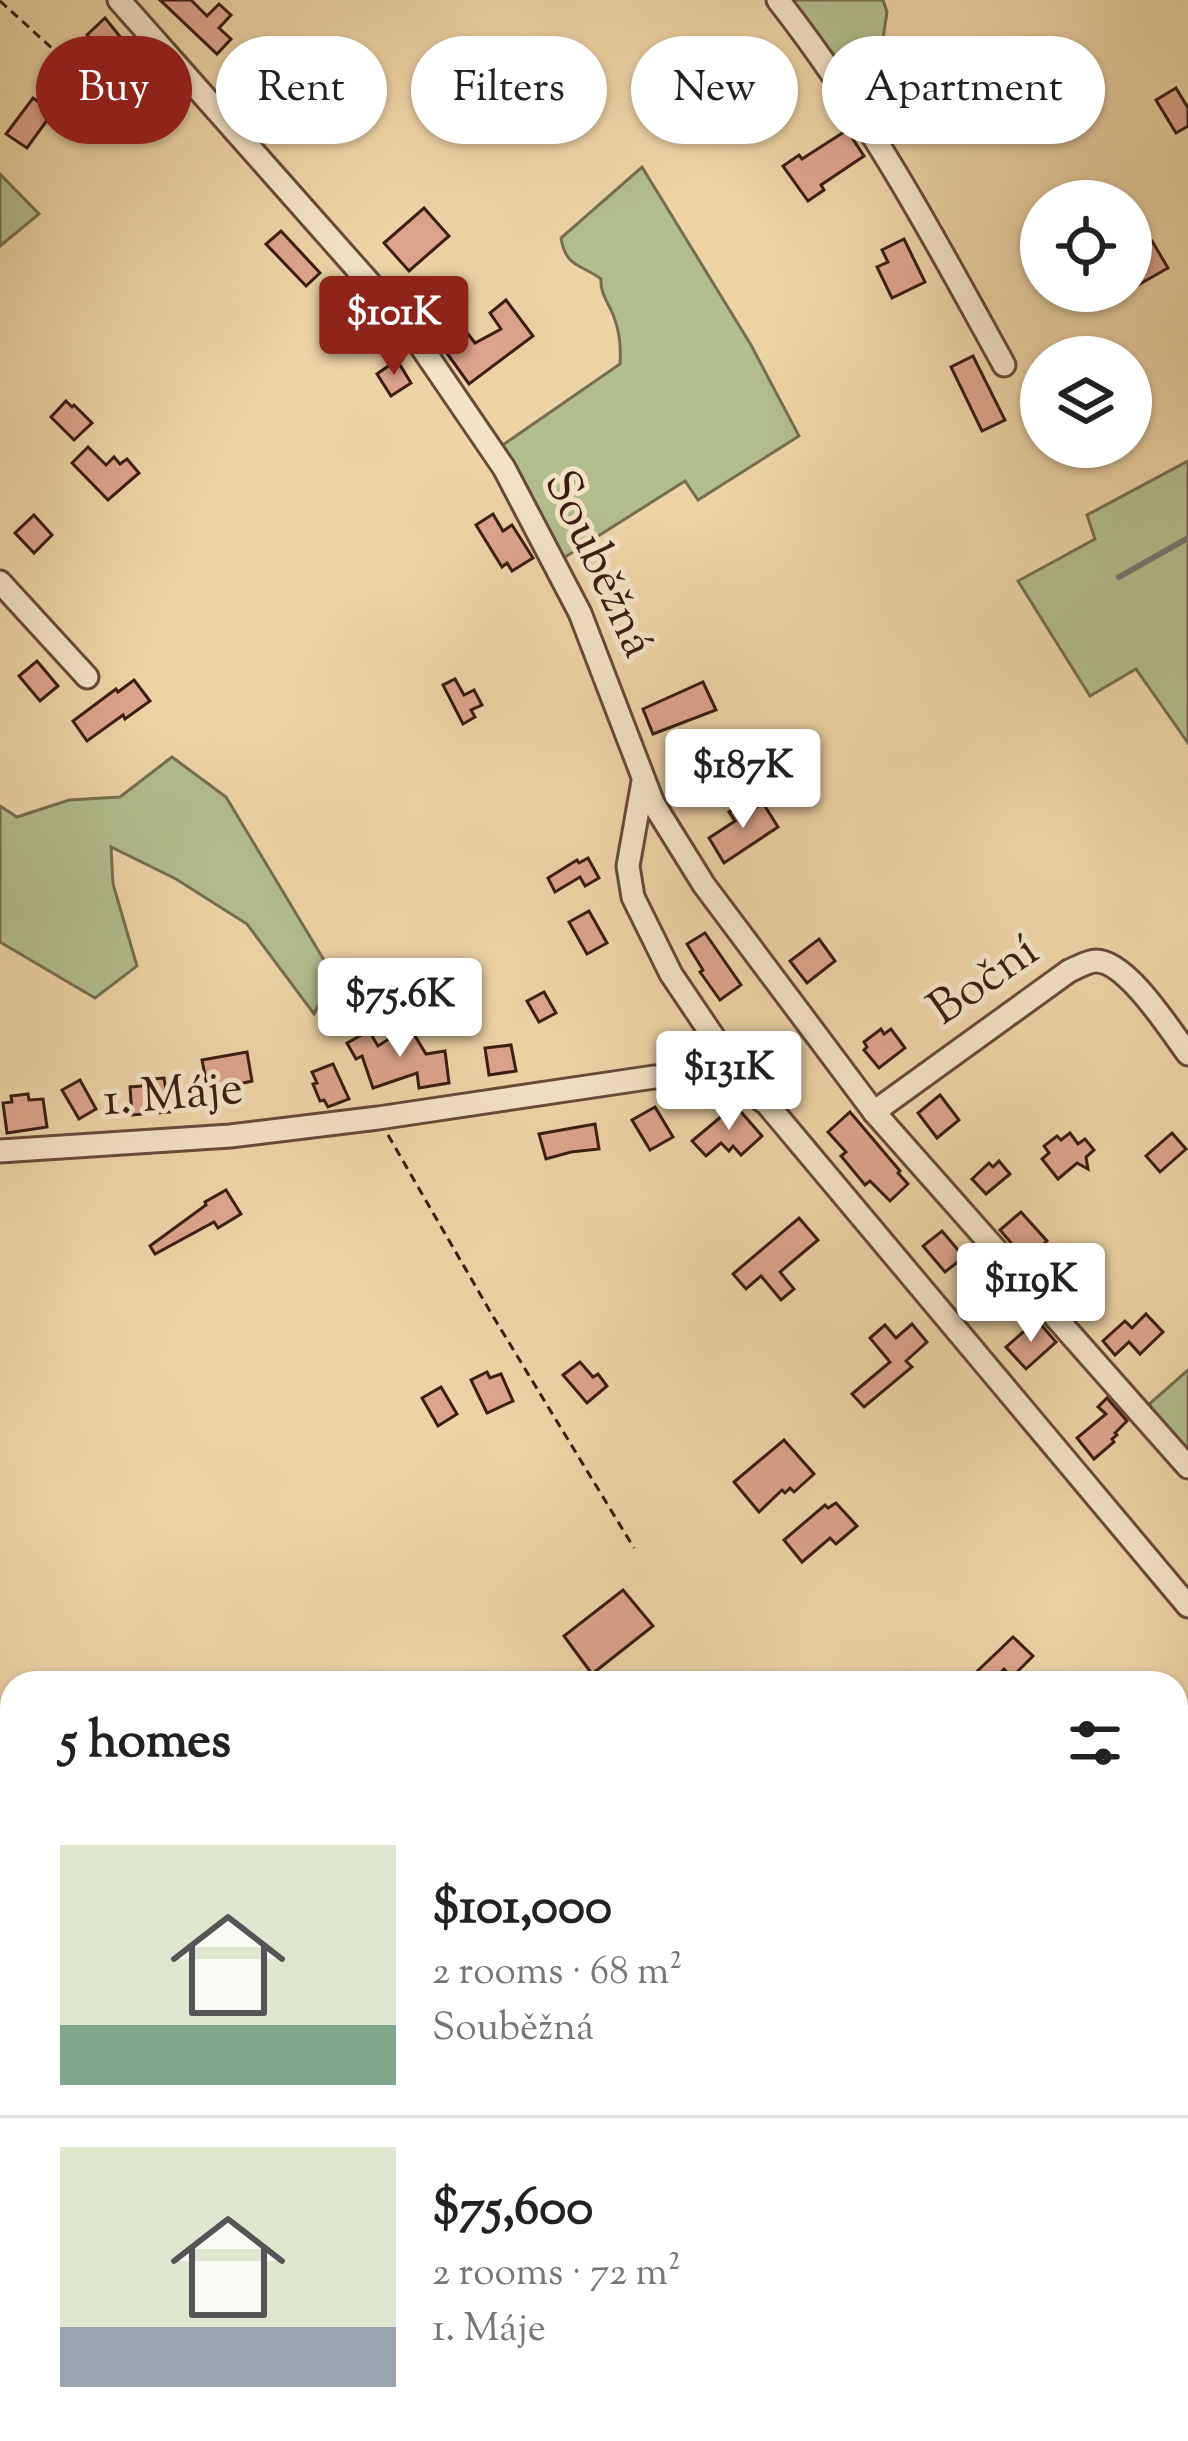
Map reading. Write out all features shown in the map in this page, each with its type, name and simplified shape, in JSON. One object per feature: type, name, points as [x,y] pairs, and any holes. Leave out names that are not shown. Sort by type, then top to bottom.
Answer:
[{"type":"street","name":"Souběžná","points":[[119,0],[405,323],[504,468],[580,613],[653,803],[704,885],[874,1112],[1188,1467]]},
{"type":"street","points":[[778,0],[823,58],[906,187],[1004,365]]},
{"type":"street","points":[[0,581],[87,677]]},
{"type":"street","points":[[644,780],[628,866],[633,897],[671,974],[729,1060],[736,1082],[767,1104],[1188,1606]]},
{"type":"street","name":"Boční","points":[[874,1112],[1069,971],[1095,961],[1117,968],[1188,1054]]},
{"type":"street","name":"1. Máje","points":[[0,1151],[230,1136],[654,1077],[701,1075],[736,1082]]},
{"type":"path","points":[[0,1],[38,36]]},
{"type":"path","points":[[378,1118],[634,1548]]},
{"type":"green space","points":[[792,0],[883,0],[887,12],[883,36],[822,40]]},
{"type":"green space","points":[[642,167],[751,345],[799,436],[698,500],[685,481],[562,559],[497,449],[620,364],[618,331],[601,279],[571,260],[561,238]]},
{"type":"green space","points":[[0,174],[39,214],[0,246]]},
{"type":"green space","points":[[1188,461],[1188,743],[1136,669],[1090,696],[1018,581],[1095,539],[1087,515]]},
{"type":"green space","points":[[172,757],[226,797],[333,975],[314,1014],[247,924],[176,879],[111,847],[113,884],[137,966],[95,998],[0,942],[0,806],[17,817],[69,800],[120,797]]},
{"type":"green space","points":[[1188,1370],[1188,1455],[1146,1407]]},
{"type":"building","points":[[160,0],[191,0],[207,16],[219,4],[231,15],[219,28],[228,36],[216,36],[216,53]]},
{"type":"building","points":[[105,18],[120,36],[88,36]]},
{"type":"building","points":[[1176,88],[1188,108],[1188,126],[1176,133],[1156,100]]},
{"type":"building","points":[[33,98],[36,100],[36,136],[27,148],[6,134]]},
{"type":"building","points":[[825,144],[856,144],[864,156],[821,185],[824,190],[808,201],[783,166],[799,155],[802,159]]},
{"type":"building","points":[[424,208],[449,236],[409,271],[384,243]]},
{"type":"building","points":[[281,231],[320,273],[306,286],[266,244]]},
{"type":"building","points":[[904,239],[925,282],[892,298],[877,267],[888,262],[882,250]]},
{"type":"building","points":[[1152,241],[1168,268],[1152,277]]},
{"type":"building","points":[[506,300],[533,336],[469,384],[446,352],[468,334],[475,343],[501,329],[490,313]]},
{"type":"building","points":[[349,303],[365,324],[347,338],[331,317]]},
{"type":"building","points":[[973,356],[1005,420],[982,431],[951,367]]},
{"type":"building","points":[[397,360],[411,383],[391,396],[377,374]]},
{"type":"building","points":[[66,401],[92,423],[74,440],[51,417]]},
{"type":"building","points":[[88,447],[106,465],[114,457],[120,464],[127,459],[139,473],[108,500],[72,463]]},
{"type":"building","points":[[493,514],[503,531],[512,525],[533,558],[512,571],[507,563],[502,567],[476,525]]},
{"type":"building","points":[[34,515],[52,535],[34,553],[15,533]]},
{"type":"building","points":[[37,661],[58,686],[40,701],[19,676]]},
{"type":"building","points":[[455,679],[464,695],[474,690],[482,705],[471,710],[475,717],[463,724],[443,685]]},
{"type":"building","points":[[134,680],[150,701],[87,741],[73,721]]},
{"type":"building","points":[[703,682],[716,710],[653,734],[643,709]]},
{"type":"building","points":[[743,803],[749,812],[763,803],[778,827],[724,863],[709,838],[735,821],[729,812]]},
{"type":"building","points":[[588,858],[599,878],[585,886],[580,877],[555,892],[548,878]]},
{"type":"building","points":[[589,911],[607,943],[587,954],[569,922]]},
{"type":"building","points":[[705,933],[741,985],[720,1000],[687,944]]},
{"type":"building","points":[[819,939],[835,961],[807,983],[790,961]]},
{"type":"building","points":[[544,992],[556,1013],[539,1022],[527,1001]]},
{"type":"building","points":[[409,1026],[426,1054],[445,1051],[449,1083],[419,1088],[417,1073],[373,1088],[362,1056],[356,1059],[347,1043],[369,1031],[378,1046]]},
{"type":"building","points":[[881,1029],[884,1034],[891,1029],[905,1048],[879,1068],[864,1050],[864,1042]]},
{"type":"building","points":[[511,1045],[516,1071],[489,1075],[485,1048]]},
{"type":"building","points":[[247,1052],[252,1081],[213,1090],[207,1085],[202,1060]]},
{"type":"building","points":[[333,1064],[349,1099],[328,1107],[320,1101],[312,1072]]},
{"type":"building","points":[[164,1078],[170,1112],[132,1115],[130,1087],[143,1086],[142,1080]]},
{"type":"building","points":[[80,1080],[96,1109],[79,1119],[62,1090]]},
{"type":"building","points":[[28,1094],[29,1100],[43,1099],[47,1127],[7,1133],[3,1103],[12,1102],[11,1096]]},
{"type":"building","points":[[940,1095],[959,1120],[937,1138],[918,1113]]},
{"type":"building","points":[[735,1105],[762,1136],[741,1155],[733,1146],[729,1151],[721,1143],[706,1156],[692,1141]]},
{"type":"building","points":[[655,1107],[673,1137],[650,1150],[632,1120]]},
{"type":"building","points":[[850,1112],[908,1184],[890,1201],[870,1181],[865,1185],[828,1132]]},
{"type":"building","points":[[595,1124],[599,1149],[546,1159],[539,1134]]},
{"type":"building","points":[[1070,1133],[1078,1144],[1085,1139],[1094,1150],[1086,1157],[1088,1169],[1077,1163],[1058,1179],[1042,1159],[1049,1153],[1044,1146]]},
{"type":"building","points":[[1172,1133],[1186,1149],[1160,1172],[1146,1156]]},
{"type":"building","points":[[999,1161],[1010,1174],[986,1194],[972,1179],[989,1163],[993,1167]]},
{"type":"building","points":[[226,1190],[241,1214],[218,1228],[214,1222],[155,1254],[150,1246]]},
{"type":"building","points":[[1021,1212],[1047,1241],[1026,1260],[1000,1230]]},
{"type":"building","points":[[799,1218],[818,1240],[780,1272],[794,1289],[781,1300],[761,1276],[746,1289],[733,1274]]},
{"type":"building","points":[[942,1231],[964,1257],[945,1272],[923,1246]]},
{"type":"building","points":[[1146,1314],[1163,1332],[1140,1354],[1129,1342],[1115,1355],[1103,1341],[1125,1321],[1132,1328]]},
{"type":"building","points":[[1037,1320],[1056,1342],[1026,1369],[1006,1347]]},
{"type":"building","points":[[912,1324],[927,1342],[906,1361],[912,1367],[864,1407],[852,1394],[890,1362],[870,1338],[885,1325],[896,1338]]},
{"type":"building","points":[[580,1362],[607,1386],[587,1403],[563,1375]]},
{"type":"building","points":[[487,1372],[490,1378],[501,1374],[513,1401],[487,1413],[471,1380]]},
{"type":"building","points":[[441,1387],[457,1414],[438,1426],[422,1398]]},
{"type":"building","points":[[1107,1398],[1127,1421],[1115,1433],[1114,1442],[1094,1459],[1077,1438],[1106,1414],[1098,1407]]},
{"type":"building","points":[[784,1440],[814,1474],[794,1492],[782,1490],[759,1512],[734,1482]]},
{"type":"building","points":[[836,1503],[857,1526],[836,1544],[830,1538],[802,1562],[784,1540],[825,1505]]},
{"type":"building","points":[[623,1590],[653,1626],[596,1671],[590,1671],[564,1636]]},
{"type":"building","points":[[1013,1637],[1033,1656],[1018,1671],[978,1671]]},
{"type":"waterway","points":[[1119,577],[1188,538]]}]
